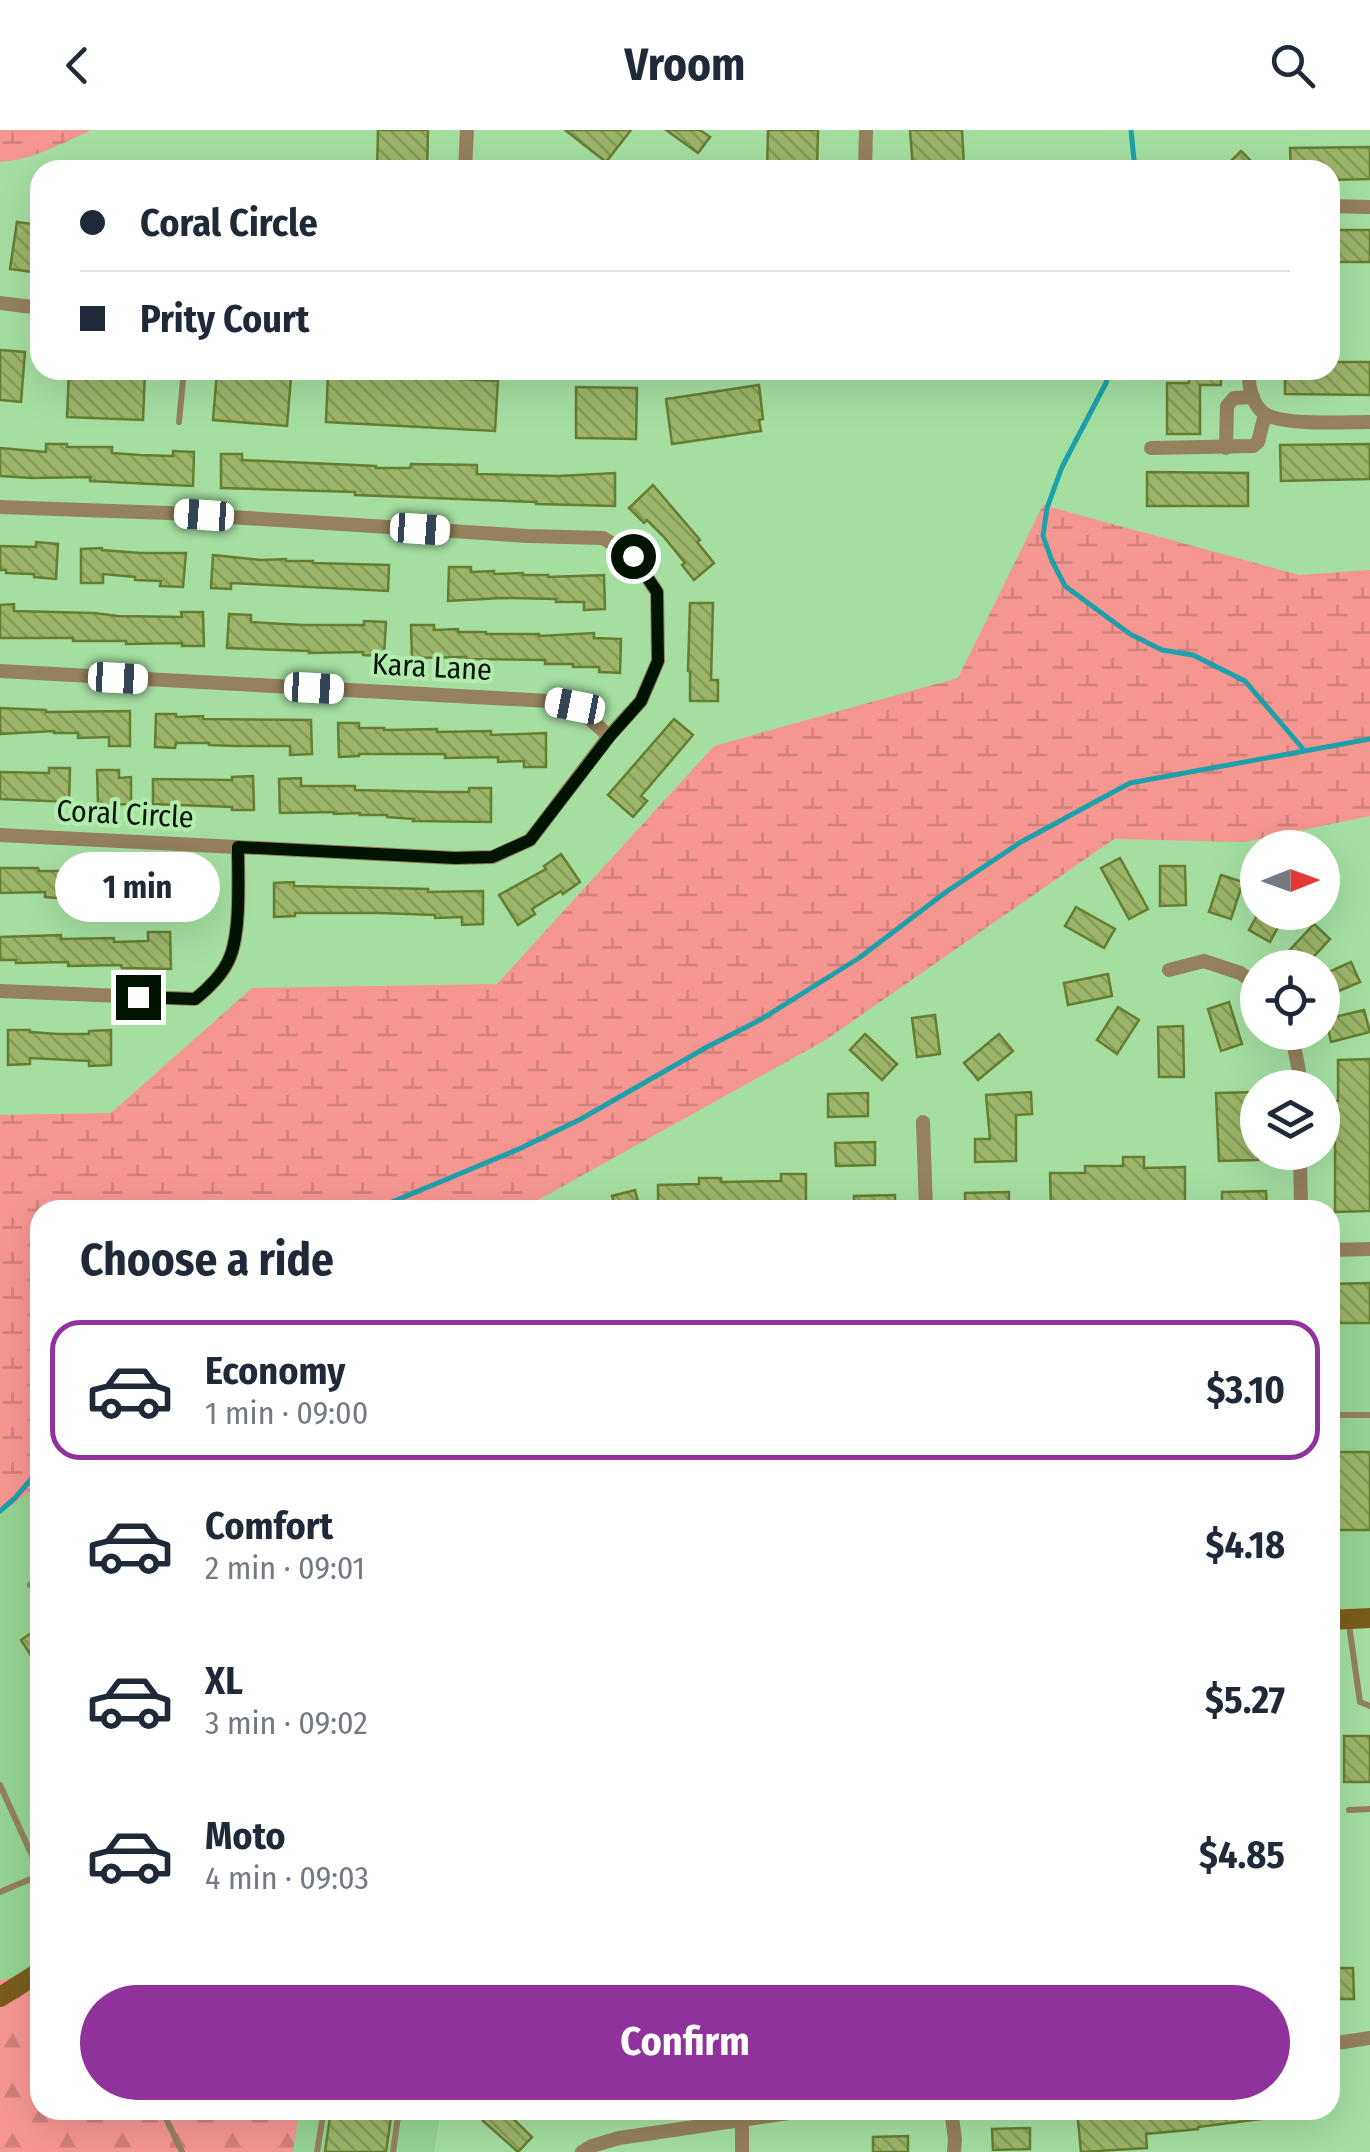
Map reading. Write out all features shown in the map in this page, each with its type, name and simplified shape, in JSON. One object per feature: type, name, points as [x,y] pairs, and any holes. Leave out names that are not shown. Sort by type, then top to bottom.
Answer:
[{"type":"street","points":[[466,160],[467,130]]},
{"type":"street","points":[[865,160],[866,130]]},
{"type":"street","points":[[1340,206],[1370,207]]},
{"type":"street","points":[[0,303],[30,307]]},
{"type":"street","points":[[1248,380],[1252,398],[1266,414],[1278,419],[1370,422]]},
{"type":"street","points":[[1226,448],[1226,406],[1234,398],[1252,398]]},
{"type":"street","points":[[1151,448],[1252,446],[1258,442],[1266,414]]},
{"type":"street","name":"Coral Circle","points":[[0,507],[603,538],[633,556],[657,592],[658,661],[641,701],[530,840],[492,857],[0,835]]},
{"type":"street","name":"Kara Lane","points":[[0,671],[549,702],[575,706],[610,736]]},
{"type":"street","points":[[0,991],[195,999],[209,988],[230,958],[238,912],[238,847]]},
{"type":"street","points":[[1168,970],[1204,961],[1240,972]]},
{"type":"street","points":[[923,1122],[926,1200]]},
{"type":"street","points":[[1300,1170],[1301,1200]]},
{"type":"street","points":[[1340,1250],[1370,1249]]},
{"type":"street","points":[[0,1996],[30,1978]]},
{"type":"street","points":[[1340,2042],[1370,2038]]},
{"type":"street","points":[[582,2152],[619,2138],[736,2120]]},
{"type":"street","points":[[742,2120],[742,2152]]},
{"type":"street","points":[[952,2120],[954,2152]]},
{"type":"lane","points":[[179,422],[183,380]]},
{"type":"lane","points":[[1340,1415],[1370,1415]]},
{"type":"lane","points":[[1350,1619],[1360,1702],[1370,1706]]},
{"type":"lane","points":[[0,1785],[30,1852]]},
{"type":"lane","points":[[1349,1810],[1370,1809]]},
{"type":"lane","points":[[0,1892],[30,1878]]},
{"type":"lane","points":[[167,2120],[182,2152]]},
{"type":"lane","points":[[318,2152],[323,2120]]},
{"type":"lane","points":[[393,2152],[398,2120]]},
{"type":"shaded area","points":[[1370,1322],[1370,1619],[1340,1622],[1340,1323]]},
{"type":"shaded area","points":[[30,1492],[30,1973],[0,1980],[0,1513]]},
{"type":"shaded area","points":[[298,2120],[439,2120],[434,2152],[293,2152]]},
{"type":"green space","points":[[0,130],[92,130],[36,154],[0,162]]},
{"type":"green space","points":[[1043,505],[1299,575],[1370,570],[1370,816],[1302,830],[1240,830],[1240,842],[1114,839],[824,1041],[538,1200],[30,1200],[30,1492],[0,1513],[0,1115],[111,1113],[252,988],[497,984],[714,746],[958,678]]},
{"type":"green space","points":[[30,1973],[30,2120],[298,2120],[293,2152],[0,2152],[0,1980]]},
{"type":"building","points":[[378,130],[428,130],[427,160],[377,160]]},
{"type":"building","points":[[565,130],[631,130],[608,160]]},
{"type":"building","points":[[666,130],[700,130],[710,137],[698,153]]},
{"type":"building","points":[[768,130],[818,130],[817,160],[767,160]]},
{"type":"building","points":[[910,130],[962,130],[964,160],[912,160]]},
{"type":"building","points":[[1370,147],[1370,179],[1340,180],[1340,160],[1291,160],[1290,148]]},
{"type":"building","points":[[1241,151],[1250,160],[1232,160]]},
{"type":"building","points":[[17,222],[30,224],[30,272],[10,269]]},
{"type":"building","points":[[1340,230],[1370,230],[1370,262],[1340,262]]},
{"type":"building","points":[[0,350],[25,352],[21,402],[0,400]]},
{"type":"building","points":[[1340,362],[1370,362],[1370,395],[1285,394],[1285,380],[1340,380]]},
{"type":"building","points":[[69,380],[145,380],[143,420],[67,417]]},
{"type":"building","points":[[216,380],[291,380],[287,426],[213,420]]},
{"type":"building","points":[[328,380],[498,381],[495,431],[326,422]]},
{"type":"building","points":[[1221,380],[1221,385],[1200,385],[1200,434],[1167,434],[1167,383]]},
{"type":"building","points":[[759,385],[761,431],[672,444],[666,399]]},
{"type":"building","points":[[576,387],[637,388],[636,439],[576,438]]},
{"type":"building","points":[[46,444],[112,447],[112,453],[140,455],[194,452],[193,486],[90,481],[90,477],[0,476],[0,448],[46,452]]},
{"type":"building","points":[[1370,444],[1370,479],[1281,481],[1280,445]]},
{"type":"building","points":[[221,454],[242,454],[242,460],[376,468],[477,465],[477,474],[615,473],[615,506],[221,488]]},
{"type":"building","points":[[1147,472],[1248,473],[1248,506],[1147,506]]},
{"type":"building","points":[[653,485],[700,540],[697,542],[714,563],[694,580],[664,537],[629,508]]},
{"type":"building","points":[[36,542],[58,544],[56,579],[0,570],[0,546],[36,547]]},
{"type":"building","points":[[81,549],[186,553],[183,587],[103,574],[103,583],[81,583]]},
{"type":"building","points":[[213,555],[389,565],[388,591],[231,583],[231,589],[211,588]]},
{"type":"building","points":[[449,567],[548,577],[604,575],[605,609],[584,610],[584,602],[556,599],[448,601]]},
{"type":"building","points":[[690,603],[713,603],[711,680],[718,680],[718,701],[690,701]]},
{"type":"building","points":[[14,604],[14,611],[118,616],[182,617],[181,612],[203,612],[204,646],[0,638],[0,605]]},
{"type":"building","points":[[229,614],[251,615],[251,622],[302,625],[386,622],[384,656],[227,648]]},
{"type":"building","points":[[411,625],[486,634],[594,633],[594,638],[621,639],[620,673],[599,672],[599,667],[545,664],[545,660],[412,658]]},
{"type":"building","points":[[0,708],[130,711],[130,746],[109,746],[109,737],[78,738],[78,733],[0,734]]},
{"type":"building","points":[[156,714],[203,719],[311,720],[312,754],[290,755],[290,746],[176,743],[175,748],[155,747]]},
{"type":"building","points":[[674,719],[693,735],[641,796],[647,801],[633,817],[608,795]]},
{"type":"building","points":[[338,723],[359,723],[359,728],[384,730],[491,731],[491,735],[546,733],[546,767],[524,767],[524,761],[498,762],[498,757],[445,758],[445,754],[339,757]]},
{"type":"building","points":[[49,768],[70,768],[69,802],[0,799],[0,772],[49,773]]},
{"type":"building","points":[[97,770],[119,770],[119,778],[131,777],[131,804],[98,805]]},
{"type":"building","points":[[253,776],[254,810],[153,804],[153,779],[232,780]]},
{"type":"building","points":[[301,778],[301,786],[355,786],[355,790],[469,792],[469,788],[491,788],[491,822],[413,821],[360,813],[280,813],[279,779]]},
{"type":"building","points":[[561,854],[580,882],[532,909],[535,914],[518,925],[499,895],[546,869],[544,866]]},
{"type":"building","points":[[1120,858],[1148,909],[1129,919],[1101,868]]},
{"type":"building","points":[[1160,866],[1185,866],[1186,905],[1160,906]]},
{"type":"building","points":[[0,868],[199,877],[199,910],[177,911],[177,902],[125,901],[125,897],[72,899],[45,897],[45,892],[0,893]]},
{"type":"building","points":[[1221,875],[1240,881],[1231,919],[1209,912]]},
{"type":"building","points":[[294,882],[294,886],[483,891],[483,924],[462,925],[462,917],[380,913],[295,913],[274,917],[274,883]]},
{"type":"building","points":[[1076,907],[1115,929],[1104,948],[1065,926]]},
{"type":"building","points":[[1249,930],[1276,930],[1270,942]]},
{"type":"building","points":[[1308,930],[1320,930],[1330,939],[1320,950],[1290,950]]},
{"type":"building","points":[[148,932],[170,932],[171,969],[0,960],[0,937],[61,935],[61,939],[148,941]]},
{"type":"building","points":[[1351,962],[1360,982],[1340,990],[1340,967]]},
{"type":"building","points":[[1108,974],[1112,996],[1068,1005],[1064,983]]},
{"type":"building","points":[[1229,1002],[1240,1045],[1221,1051],[1208,1009]]},
{"type":"building","points":[[1118,1007],[1139,1020],[1117,1054],[1097,1040]]},
{"type":"building","points":[[1364,1010],[1370,1032],[1340,1040],[1340,1016]]},
{"type":"building","points":[[935,1015],[940,1054],[917,1057],[912,1018]]},
{"type":"building","points":[[1183,1026],[1184,1077],[1159,1077],[1158,1027]]},
{"type":"building","points":[[8,1030],[89,1034],[111,1030],[111,1065],[30,1058],[30,1064],[8,1065]]},
{"type":"building","points":[[865,1034],[897,1064],[882,1080],[850,1050]]},
{"type":"building","points":[[999,1034],[1013,1051],[978,1080],[964,1063]]},
{"type":"building","points":[[1370,1059],[1370,1211],[1340,1212],[1340,1200],[1335,1200],[1335,1170],[1340,1170],[1338,1060]]},
{"type":"building","points":[[1031,1092],[1032,1114],[1016,1115],[1016,1161],[975,1162],[975,1139],[990,1139],[986,1095]]},
{"type":"building","points":[[1240,1092],[1240,1160],[1219,1161],[1216,1093]]},
{"type":"building","points":[[868,1093],[868,1116],[828,1117],[828,1094]]},
{"type":"building","points":[[875,1142],[875,1165],[836,1166],[835,1143]]},
{"type":"building","points":[[1123,1157],[1144,1157],[1144,1168],[1185,1167],[1185,1200],[1051,1200],[1050,1173],[1085,1173],[1085,1166],[1123,1166]]},
{"type":"building","points":[[781,1174],[806,1174],[806,1200],[658,1200],[658,1185],[699,1184],[699,1178],[721,1178],[721,1182],[781,1181]]},
{"type":"building","points":[[635,1190],[638,1200],[613,1200],[612,1196]]},
{"type":"building","points":[[1266,1191],[1266,1200],[1222,1200],[1222,1192]]},
{"type":"building","points":[[1009,1192],[1009,1200],[965,1200],[965,1193]]},
{"type":"building","points":[[895,1195],[895,1200],[854,1200],[854,1196]]},
{"type":"building","points":[[1370,1283],[1370,1323],[1340,1323],[1340,1284]]},
{"type":"building","points":[[1340,1452],[1370,1452],[1370,1530],[1340,1530]]},
{"type":"building","points":[[30,1634],[30,1654],[21,1640]]},
{"type":"building","points":[[1344,1736],[1370,1736],[1370,1782],[1344,1782]]},
{"type":"building","points":[[1340,1968],[1353,1968],[1354,1999],[1340,1999]]},
{"type":"building","points":[[330,2120],[391,2120],[386,2152],[325,2152]]},
{"type":"building","points":[[514,2120],[532,2137],[518,2152],[483,2121]]},
{"type":"building","points":[[1078,2120],[1254,2120],[1146,2134],[1147,2148],[1081,2152]]},
{"type":"building","points":[[1030,2128],[1030,2149],[993,2150],[992,2129]]},
{"type":"building","points":[[908,2136],[908,2152],[873,2152],[873,2137]]},
{"type":"waterway","points":[[1131,130],[1134,160]]},
{"type":"waterway","points":[[1107,380],[1062,467],[1047,508],[1043,536],[1065,586],[1130,634],[1162,650],[1193,655],[1245,681],[1304,750]]},
{"type":"waterway","points":[[397,1200],[579,1120],[760,1020],[859,958],[946,892],[1021,842],[1130,783],[1370,739]]},
{"type":"waterway","points":[[0,1511],[30,1481]]},
{"type":"route","points":[[138,997],[195,999],[209,988],[230,958],[238,912],[238,847],[455,858],[492,857],[530,840],[641,701],[658,661],[657,592],[633,556]]}]
